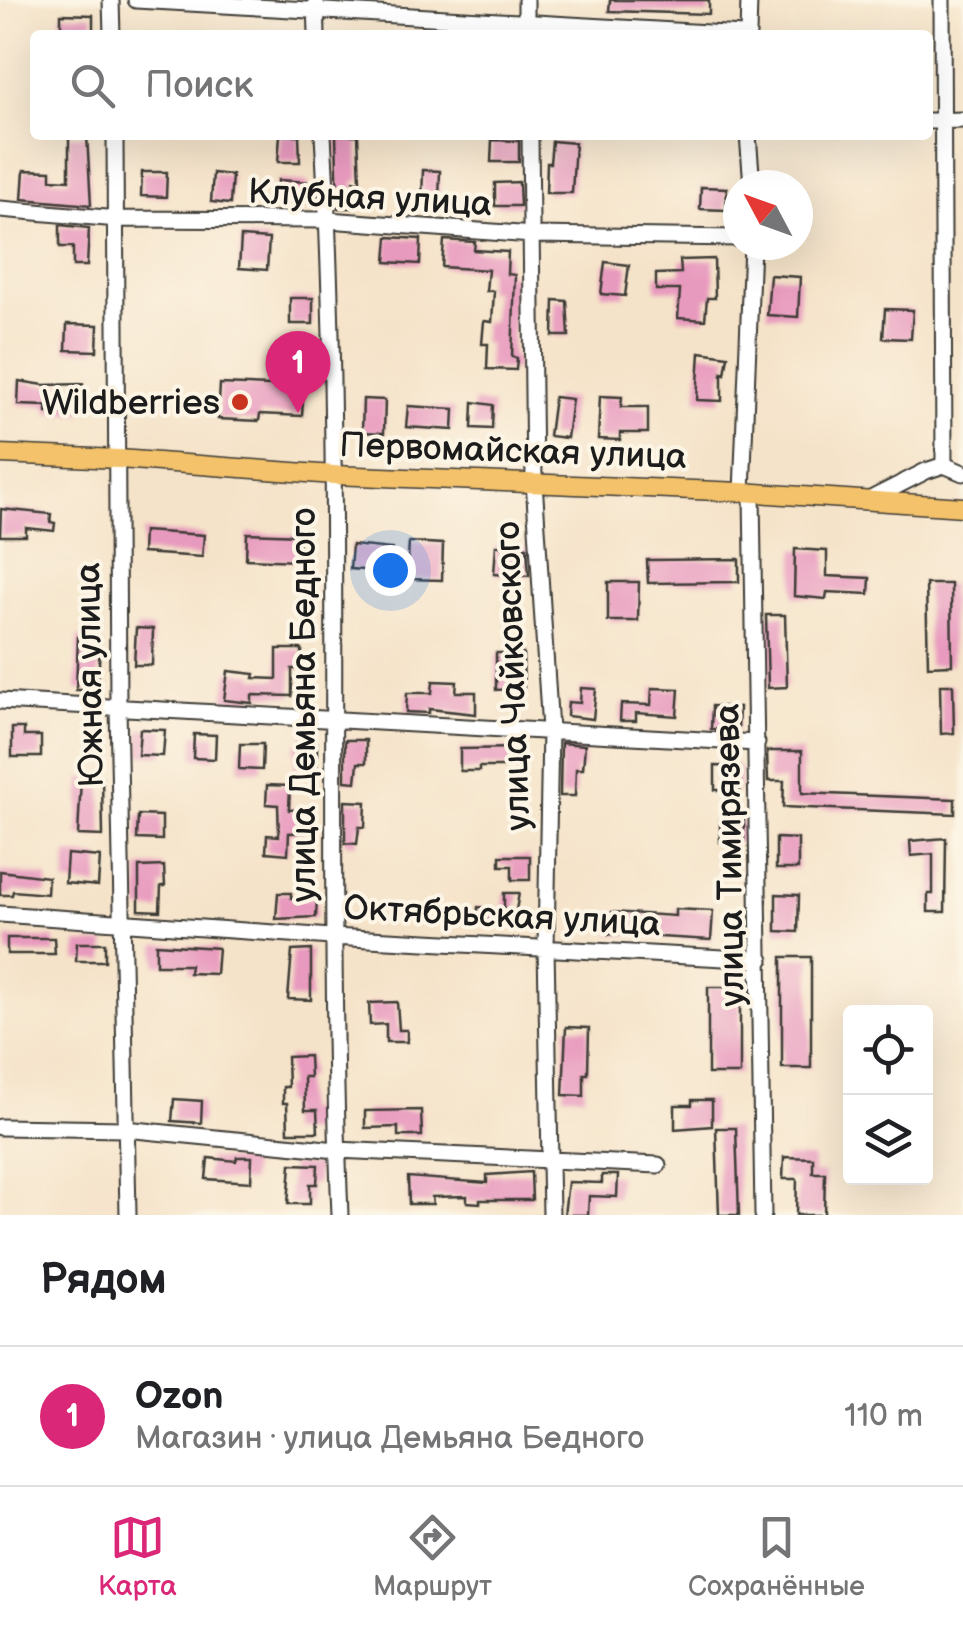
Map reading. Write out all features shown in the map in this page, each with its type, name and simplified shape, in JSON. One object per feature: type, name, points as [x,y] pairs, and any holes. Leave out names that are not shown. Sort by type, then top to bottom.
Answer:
[{"type":"main road","name":"Первомайская улица","points":[[0,454],[963,507]]},
{"type":"street","points":[[110,0],[112,30]]},
{"type":"street","points":[[136,0],[316,6],[562,30]]},
{"type":"street","points":[[526,0],[526,29]]},
{"type":"street","points":[[746,30],[749,0]]},
{"type":"street","points":[[942,0],[936,121],[944,465]]},
{"type":"street","points":[[936,121],[963,120]]},
{"type":"street","name":"Южная улица","points":[[115,140],[118,706],[128,1215]]},
{"type":"street","name":"улица Демьяна Бедного","points":[[323,140],[334,475],[332,937],[340,1215]]},
{"type":"street","name":"улица Чайковского","points":[[530,140],[534,481],[550,730],[546,946],[551,1215]]},
{"type":"street","points":[[748,140],[751,170]]},
{"type":"street","name":"Клубная улица","points":[[0,209],[118,219],[328,220],[533,235],[723,238]]},
{"type":"street","name":"улица Тимирязева","points":[[752,260],[747,493],[757,743],[763,1215]]},
{"type":"street","points":[[943,323],[963,323]]},
{"type":"street","points":[[865,502],[944,465],[963,472]]},
{"type":"street","points":[[0,702],[757,743]]},
{"type":"street","name":"Октябрьская улица","points":[[0,914],[760,960]]},
{"type":"street","points":[[0,1127],[125,1129],[337,1150],[658,1164]]},
{"type":"building","points":[[610,0],[709,0],[709,14],[609,11]]},
{"type":"building","points":[[61,14],[93,15],[93,30],[61,30]]},
{"type":"building","points":[[69,140],[87,140],[91,205],[22,199],[24,170],[51,171],[51,179],[69,180]]},
{"type":"building","points":[[280,140],[299,140],[300,162],[278,162]]},
{"type":"building","points":[[336,140],[358,140],[360,181],[354,181],[353,208],[338,208]]},
{"type":"building","points":[[492,140],[519,141],[519,162],[491,162]]},
{"type":"building","points":[[552,141],[575,143],[572,193],[546,193]]},
{"type":"building","points":[[423,170],[440,171],[439,200],[422,200]]},
{"type":"building","points":[[142,172],[167,172],[166,197],[141,196]]},
{"type":"building","points":[[213,173],[232,175],[230,204],[211,202]]},
{"type":"building","points":[[278,180],[308,182],[307,203],[277,202]]},
{"type":"building","points":[[519,182],[520,206],[495,206],[495,183]]},
{"type":"building","points":[[701,187],[723,188],[723,210],[700,209]]},
{"type":"building","points":[[60,225],[89,228],[87,266],[73,266],[73,247],[60,247]]},
{"type":"building","points":[[241,237],[269,239],[267,270],[239,268]]},
{"type":"building","points":[[388,237],[421,239],[420,264],[386,262]]},
{"type":"building","points":[[444,240],[475,242],[474,250],[508,252],[507,274],[515,275],[512,357],[517,358],[516,370],[487,369],[488,344],[482,344],[484,321],[492,322],[494,291],[486,291],[488,270],[442,267]]},
{"type":"building","points":[[714,259],[715,298],[707,298],[705,320],[678,318],[680,290],[656,290],[656,274],[681,273],[680,260]]},
{"type":"building","points":[[605,262],[629,265],[625,296],[601,294]]},
{"type":"building","points":[[770,275],[800,277],[798,317],[767,315]]},
{"type":"building","points":[[290,298],[313,298],[313,324],[290,324]]},
{"type":"building","points":[[554,300],[567,301],[569,336],[553,336]]},
{"type":"building","points":[[885,309],[913,310],[911,339],[883,338]]},
{"type":"building","points":[[67,324],[98,325],[97,351],[66,350]]},
{"type":"building","points":[[700,352],[728,356],[725,374],[722,373],[722,401],[697,400]]},
{"type":"building","points":[[19,381],[83,384],[83,413],[47,413],[47,406],[18,405]]},
{"type":"building","points":[[271,381],[304,383],[302,416],[260,414],[259,421],[218,419],[220,384],[271,386]]},
{"type":"building","points":[[600,396],[622,397],[621,407],[648,407],[648,433],[620,433],[620,440],[598,439]]},
{"type":"building","points":[[554,397],[572,399],[567,438],[549,436]]},
{"type":"building","points":[[363,399],[385,400],[384,433],[362,432]]},
{"type":"building","points":[[473,402],[493,405],[492,429],[472,428]]},
{"type":"building","points":[[408,406],[454,409],[453,430],[406,427]]},
{"type":"building","points":[[1,509],[51,514],[54,531],[26,528],[26,536],[0,536]]},
{"type":"building","points":[[143,531],[204,535],[202,557],[142,553]]},
{"type":"building","points":[[247,533],[300,535],[299,561],[246,559]]},
{"type":"building","points":[[409,542],[443,544],[442,580],[407,579]]},
{"type":"building","points":[[352,545],[392,549],[390,572],[350,569]]},
{"type":"building","points":[[496,545],[527,547],[529,576],[494,574]]},
{"type":"building","points":[[795,549],[827,551],[827,576],[870,578],[869,594],[827,592],[826,599],[794,596]]},
{"type":"building","points":[[739,559],[739,582],[648,583],[647,560]]},
{"type":"building","points":[[608,582],[639,582],[638,621],[608,621]]},
{"type":"building","points":[[926,584],[951,584],[952,665],[928,666]]},
{"type":"building","points":[[766,615],[785,615],[787,687],[768,688]]},
{"type":"building","points":[[136,628],[153,629],[152,665],[134,665]]},
{"type":"building","points":[[78,637],[100,638],[98,690],[76,690]]},
{"type":"building","points":[[277,649],[302,649],[302,669],[292,669],[292,696],[252,695],[252,703],[224,700],[228,671],[277,679]]},
{"type":"building","points":[[496,653],[523,653],[524,688],[496,690]]},
{"type":"building","points":[[433,681],[457,682],[456,692],[476,692],[476,714],[429,709],[429,713],[406,712],[407,693],[432,693]]},
{"type":"building","points":[[940,685],[953,685],[954,733],[941,734]]},
{"type":"building","points":[[581,688],[596,689],[593,719],[567,716],[568,702],[580,703]]},
{"type":"building","points":[[652,688],[679,689],[677,716],[636,713],[636,721],[620,721],[621,704],[651,705]]},
{"type":"building","points":[[712,706],[739,707],[738,730],[711,729]]},
{"type":"building","points":[[12,728],[24,728],[24,736],[41,736],[41,757],[12,757]]},
{"type":"building","points":[[140,729],[165,730],[163,756],[138,755]]},
{"type":"building","points":[[194,734],[216,735],[215,759],[193,758]]},
{"type":"building","points":[[345,740],[366,740],[366,763],[358,763],[356,782],[345,781]]},
{"type":"building","points":[[317,743],[317,769],[295,769],[295,744]]},
{"type":"building","points":[[561,743],[585,745],[583,769],[576,769],[575,796],[560,796]]},
{"type":"building","points":[[240,744],[263,744],[262,770],[239,769]]},
{"type":"building","points":[[518,748],[518,767],[460,771],[460,749]]},
{"type":"building","points":[[767,751],[802,751],[802,793],[955,799],[955,814],[783,807],[784,781],[768,781]]},
{"type":"building","points":[[715,766],[740,767],[740,790],[715,790]]},
{"type":"building","points":[[81,778],[102,778],[103,836],[78,835]]},
{"type":"building","points":[[267,785],[290,786],[289,810],[307,809],[308,832],[289,833],[288,854],[266,852],[267,835],[279,836],[278,805],[266,804]]},
{"type":"building","points":[[345,801],[366,802],[365,827],[359,827],[357,844],[345,843]]},
{"type":"building","points":[[138,815],[162,816],[162,840],[137,839]]},
{"type":"building","points":[[720,820],[744,821],[744,842],[720,842]]},
{"type":"building","points":[[776,838],[798,839],[798,869],[776,869]]},
{"type":"building","points":[[946,838],[945,912],[928,912],[928,894],[933,894],[933,854],[911,856],[910,841]]},
{"type":"building","points":[[67,854],[100,857],[98,886],[65,883]]},
{"type":"building","points":[[500,856],[530,856],[530,880],[512,880],[512,866],[500,866]]},
{"type":"building","points":[[164,866],[160,911],[139,910],[139,867]]},
{"type":"building","points":[[0,871],[48,877],[47,894],[13,891],[12,895],[0,895]]},
{"type":"building","points":[[278,893],[291,893],[291,898],[317,898],[316,917],[276,919]]},
{"type":"building","points":[[504,893],[519,893],[514,922],[477,920],[478,907],[504,909]]},
{"type":"building","points":[[776,894],[799,895],[798,932],[776,931]]},
{"type":"building","points":[[675,909],[713,911],[711,940],[609,934],[612,912],[675,916]]},
{"type":"building","points":[[7,938],[54,938],[55,954],[7,954]]},
{"type":"building","points":[[77,943],[105,943],[105,961],[76,961]]},
{"type":"building","points":[[156,944],[218,948],[216,974],[189,973],[190,965],[156,965]]},
{"type":"building","points":[[311,950],[311,1000],[288,999],[292,951]]},
{"type":"building","points":[[782,957],[811,957],[811,1068],[782,1068]]},
{"type":"building","points":[[708,987],[740,987],[740,1074],[708,1074]]},
{"type":"building","points":[[397,1002],[399,1030],[407,1030],[407,1042],[386,1042],[386,1024],[370,1025],[369,1003]]},
{"type":"building","points":[[566,1027],[589,1028],[584,1096],[563,1095]]},
{"type":"building","points":[[309,1056],[310,1077],[304,1077],[305,1110],[317,1110],[318,1132],[288,1132],[287,1103],[283,1103],[283,1087],[288,1087],[287,1057]]},
{"type":"building","points":[[174,1099],[202,1101],[201,1123],[172,1121]]},
{"type":"building","points":[[692,1100],[712,1100],[712,1126],[675,1129],[675,1105],[692,1105]]},
{"type":"building","points":[[421,1110],[422,1136],[398,1136],[398,1127],[365,1128],[365,1111]]},
{"type":"building","points":[[716,1128],[736,1128],[739,1215],[719,1215]]},
{"type":"building","points":[[237,1157],[252,1157],[251,1182],[206,1179],[208,1158],[236,1161]]},
{"type":"building","points":[[784,1157],[813,1158],[813,1173],[825,1173],[824,1215],[796,1215],[797,1179],[783,1179]]},
{"type":"building","points":[[291,1164],[318,1165],[317,1184],[310,1184],[310,1204],[288,1204]]},
{"type":"building","points":[[531,1172],[532,1200],[480,1203],[467,1202],[467,1196],[432,1197],[433,1204],[409,1204],[408,1177],[487,1183],[487,1175]]},
{"type":"building","points":[[602,1175],[618,1175],[617,1197],[589,1196],[588,1215],[564,1215],[568,1182],[602,1183]]},
{"type":"place","name":"Wildberries","points":[[240,402]]},
{"type":"place","name":"Ozon","points":[[298,413]]}]
